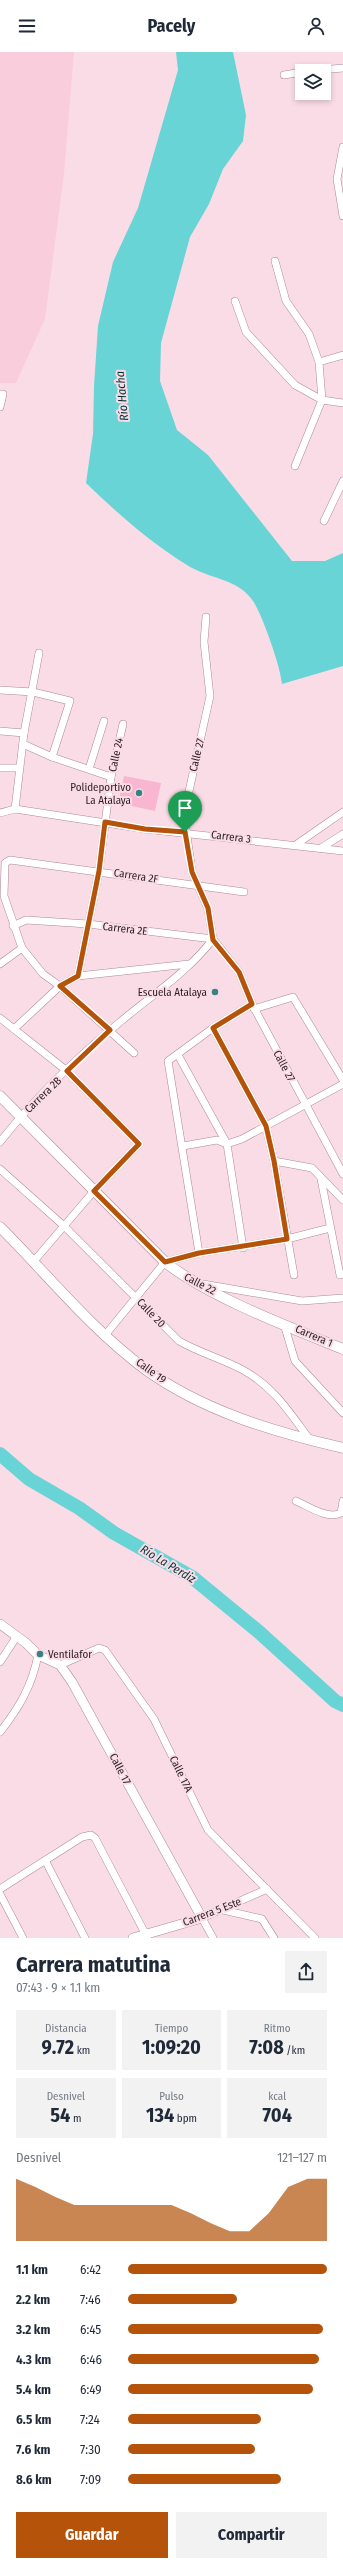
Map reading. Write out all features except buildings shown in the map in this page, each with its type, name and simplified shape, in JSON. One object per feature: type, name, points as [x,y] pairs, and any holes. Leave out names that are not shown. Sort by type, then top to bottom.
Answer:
[{"type":"main road","name":"Calle 22","points":[[0,1096],[165,1262],[179,1273],[197,1283],[284,1324]]},
{"type":"main road","name":"Calle 19","points":[[0,1227],[106,1334],[144,1368],[170,1385],[231,1416],[311,1441],[343,1448]]},
{"type":"main road","name":"Carrera 1","points":[[284,1324],[343,1349]]},
{"type":"main road","points":[[0,1624],[18,1636],[38,1656],[60,1665]]},
{"type":"main road","name":"Calle 17","points":[[60,1665],[96,1722],[202,1918]]},
{"type":"main road","name":"Carrera 5 Este","points":[[133,1938],[146,1936],[202,1918]]},
{"type":"street","points":[[331,69],[343,68]]},
{"type":"street","points":[[284,75],[295,73]]},
{"type":"street","points":[[343,147],[337,179],[343,216]]},
{"type":"street","points":[[275,261],[286,301],[309,334],[319,362],[322,400],[295,466]]},
{"type":"street","points":[[235,301],[246,332],[264,354],[295,385],[322,400],[343,403]]},
{"type":"street","points":[[319,362],[343,355]]},
{"type":"street","points":[[0,407],[2,394]]},
{"type":"street","points":[[324,521],[343,481]]},
{"type":"street","name":"Calle 27","points":[[206,617],[204,642],[210,696],[184,814],[185,832],[192,872],[208,908],[213,940],[239,972],[253,1006],[343,1174]]},
{"type":"street","points":[[15,809],[24,733],[40,653]]},
{"type":"street","points":[[0,690],[33,692],[70,701],[52,757]]},
{"type":"street","points":[[89,770],[104,721]]},
{"type":"street","name":"Calle 24","points":[[78,976],[99,871],[111,777],[123,724]]},
{"type":"street","points":[[0,731],[24,733]]},
{"type":"street","points":[[23,744],[52,757],[111,777]]},
{"type":"street","points":[[0,768],[19,768]]},
{"type":"street","name":"Carrera 3","points":[[0,813],[15,809],[145,829],[297,844],[343,851]]},
{"type":"street","points":[[297,844],[343,812]]},
{"type":"street","points":[[321,848],[343,834]]},
{"type":"street","name":"Carrera 2F","points":[[12,926],[4,896],[5,863],[10,860],[244,892]]},
{"type":"street","name":"Carrera 2E","points":[[12,926],[26,920],[88,924],[213,940]]},
{"type":"street","points":[[12,926],[22,948],[43,974],[60,986],[134,1053]]},
{"type":"street","name":"Carrera 2B","points":[[0,1142],[20,1117],[110,1030],[191,964],[213,940]]},
{"type":"street","points":[[0,964],[22,948]]},
{"type":"street","points":[[14,1030],[60,986],[78,976],[191,964]]},
{"type":"street","points":[[199,1253],[168,1061],[213,1028],[253,1006],[293,997],[343,1080]]},
{"type":"street","points":[[0,1018],[67,1071],[139,1144],[94,1191],[34,1261]]},
{"type":"street","points":[[213,1028],[266,1126],[274,1161],[294,1275]]},
{"type":"street","points":[[178,1055],[227,1144],[243,1248]]},
{"type":"street","points":[[182,1146],[217,1140],[227,1144],[242,1139],[343,1084]]},
{"type":"street","points":[[274,1161],[312,1168],[343,1200]]},
{"type":"street","name":"Calle 20","points":[[0,1168],[64,1226],[179,1341],[196,1351],[243,1370],[266,1385],[282,1400],[311,1441]]},
{"type":"street","points":[[321,1179],[330,1228],[342,1274]]},
{"type":"street","points":[[106,1334],[165,1262],[199,1253],[243,1248],[287,1239],[330,1228]]},
{"type":"street","points":[[197,1283],[302,1301],[343,1298]]},
{"type":"street","points":[[284,1324],[295,1361],[343,1413]]},
{"type":"street","points":[[296,1501],[326,1514],[337,1515],[341,1513],[343,1501]]},
{"type":"street","points":[[0,1662],[18,1636]]},
{"type":"street","name":"Calle 17A","points":[[60,1665],[98,1648],[105,1650],[154,1719],[208,1830],[315,1938]]},
{"type":"street","points":[[0,1732],[21,1705],[34,1677],[38,1656]]},
{"type":"street","points":[[0,1889],[82,1836],[91,1835],[95,1838],[146,1936]]},
{"type":"street","points":[[45,1860],[85,1938]]},
{"type":"street","name":"Carrera 5 Este","points":[[202,1918],[223,1910],[267,1889]]},
{"type":"street","points":[[0,1894],[23,1938]]},
{"type":"street","points":[[223,1910],[262,1919],[274,1938]]},
{"type":"street","name":"Calle 17","points":[[202,1918],[213,1938]]},
{"type":"shaded area","points":[[0,52],[74,52],[64,174],[45,319],[16,383],[0,383]]},
{"type":"shaded area","name":"Polideportivo La Atalaya","points":[[124,776],[161,783],[155,811],[118,803]]},
{"type":"water","name":"Río Hacha","points":[[176,52],[233,52],[246,115],[243,141],[223,169],[209,204],[190,237],[161,343],[160,381],[177,430],[208,455],[292,561],[325,561],[343,553],[343,666],[282,684],[275,654],[266,629],[257,608],[247,593],[231,583],[195,570],[173,556],[135,527],[86,483],[93,434],[94,386],[98,326],[113,262],[138,208],[178,70]]},
{"type":"waterway","name":"Río La Perdiz","points":[[0,1454],[29,1479],[79,1508],[114,1533],[192,1577],[259,1632],[335,1701],[343,1705]]},
{"type":"place","name":"Polideportivo La Atalaya","points":[[139,793]]},
{"type":"place","name":"Escuela Atalaya","points":[[215,992]]},
{"type":"place","name":"Ventilafor","points":[[40,1654]]},
{"type":"route","points":[[105,822],[145,829],[185,832],[192,872],[208,908],[213,940],[239,972],[252,1004],[213,1028],[266,1126],[274,1161],[287,1239],[243,1248],[199,1253],[165,1262],[94,1191],[139,1144],[67,1071],[110,1030],[60,986],[78,976],[99,871],[105,822]]}]
